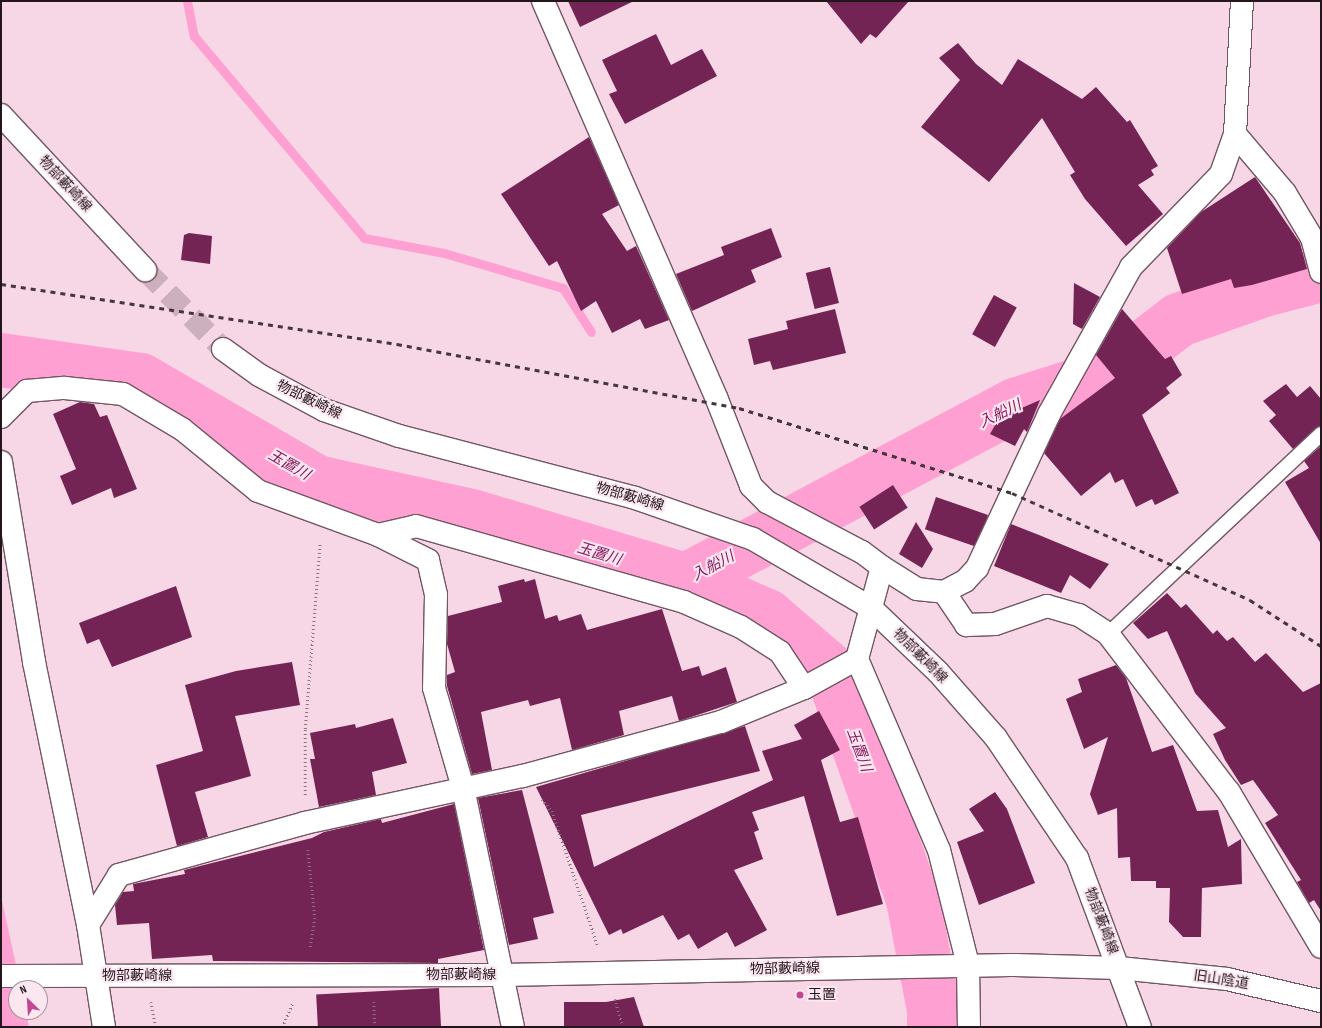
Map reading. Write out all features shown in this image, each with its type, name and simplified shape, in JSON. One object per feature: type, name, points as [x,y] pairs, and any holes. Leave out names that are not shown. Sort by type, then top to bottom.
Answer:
[{"type":"street","points":[[543,1],[716,396],[751,486],[767,502],[862,552],[882,567],[917,589],[944,592],[965,581],[977,568],[1049,414],[1131,267],[1221,174],[1235,134],[1242,1]]},
{"type":"street","name":"物部藪崎線","points":[[1,115],[145,270]]},
{"type":"street","points":[[1235,134],[1285,193],[1312,238],[1321,272]]},
{"type":"street","name":"物部藪崎線","points":[[1,976],[502,975],[958,965],[1119,968],[1077,858],[996,738],[938,672],[871,608],[753,539],[635,498],[399,436],[324,410],[259,375],[223,349]]},
{"type":"street","points":[[1,417],[27,391],[65,388],[123,394],[182,429],[258,491],[378,535],[428,560],[436,595],[434,688],[463,788],[513,1027]]},
{"type":"street","points":[[1,462],[34,662],[88,925],[87,976],[104,1027]]},
{"type":"street","points":[[378,535],[416,526],[684,602],[741,627],[780,652],[804,688]]},
{"type":"street","points":[[882,567],[857,659],[939,850],[969,1027]]},
{"type":"street","points":[[944,592],[966,624],[995,624],[1047,606],[1079,615],[1108,634],[1229,792],[1321,947]]},
{"type":"street","points":[[88,925],[119,875],[305,823],[523,776],[721,722],[804,688],[857,659]]},
{"type":"street","points":[[1119,968],[1140,1027]]},
{"type":"street","name":"旧山陰道","points":[[1119,968],[1227,979],[1321,1001]]},
{"type":"lane","points":[[1108,634],[1321,434]]},
{"type":"path","points":[[282,1027],[306,976],[315,918],[305,823],[305,729],[322,514]]},
{"type":"path","points":[[523,776],[552,811],[607,973]]},
{"type":"shaded area","points":[[1,896],[19,980],[8,980],[8,1020],[28,1020],[29,1027],[1,1027]]},
{"type":"building","points":[[568,1],[634,1],[580,27]]},
{"type":"building","points":[[826,1],[909,1],[876,38],[870,34],[861,44]]},
{"type":"building","points":[[656,34],[671,65],[702,49],[717,76],[625,124],[609,94],[617,91],[602,60]]},
{"type":"building","points":[[958,43],[976,64],[1002,85],[1018,59],[1082,99],[1096,87],[1127,122],[1130,120],[1158,166],[1151,170],[1154,175],[1138,185],[1163,214],[1126,246],[1085,199],[1070,175],[1075,172],[1042,118],[989,182],[921,127],[960,80],[939,58]]},
{"type":"building","points":[[589,137],[619,205],[602,214],[627,251],[636,246],[669,320],[645,329],[640,319],[612,333],[596,301],[581,311],[557,261],[549,266],[501,194]]},
{"type":"building","points":[[1255,177],[1300,243],[1307,269],[1252,285],[1234,288],[1231,279],[1182,294],[1167,248],[1201,212]]},
{"type":"building","points":[[771,228],[782,257],[751,270],[756,282],[692,311],[676,274],[724,255],[721,247]]},
{"type":"building","points":[[189,233],[212,236],[210,264],[181,260],[184,235]]},
{"type":"building","points":[[830,267],[839,303],[815,309],[806,273]]},
{"type":"building","points":[[1074,283],[1100,297],[1082,329],[1073,324]]},
{"type":"building","points":[[994,295],[1017,308],[995,347],[972,334]]},
{"type":"building","points":[[835,309],[846,353],[773,370],[770,361],[754,365],[748,339],[788,329],[786,321]]},
{"type":"building","points":[[1122,309],[1165,359],[1171,356],[1182,375],[1166,388],[1170,393],[1142,415],[1179,493],[1155,505],[1152,499],[1136,507],[1123,479],[1115,483],[1110,472],[1081,496],[1044,453],[1060,419],[1115,378],[1096,355]]},
{"type":"building","points":[[1286,384],[1297,397],[1310,386],[1321,399],[1321,426],[1293,449],[1269,421],[1276,415],[1263,401]]},
{"type":"building","points":[[1040,400],[1027,432],[1024,429],[1015,446],[990,434],[999,418]]},
{"type":"building","points":[[80,402],[94,404],[100,417],[107,415],[137,489],[114,498],[111,488],[72,505],[60,476],[76,469],[53,414]]},
{"type":"building","points":[[1321,446],[1321,544],[1285,482],[1309,468],[1304,461]]},
{"type":"building","points":[[893,485],[908,508],[874,529],[859,507]]},
{"type":"building","points":[[936,497],[988,515],[977,547],[925,529]]},
{"type":"building","points":[[916,522],[933,549],[922,568],[899,554]]},
{"type":"building","points":[[1011,524],[1109,564],[1090,589],[1070,575],[1061,593],[994,566]]},
{"type":"building","points":[[524,579],[525,582],[535,579],[545,619],[557,615],[559,621],[581,614],[587,630],[662,609],[682,671],[699,666],[702,676],[726,667],[737,702],[679,721],[672,696],[619,711],[624,735],[572,750],[560,698],[530,706],[528,700],[481,712],[492,770],[472,774],[447,686],[447,675],[455,672],[447,644],[448,616],[502,602],[498,586]]},
{"type":"building","points":[[176,586],[192,637],[112,667],[99,639],[87,644],[79,623]]},
{"type":"building","points":[[1167,593],[1181,608],[1186,604],[1213,634],[1217,630],[1227,641],[1233,637],[1255,662],[1266,653],[1303,692],[1321,683],[1321,911],[1314,900],[1309,903],[1297,882],[1301,880],[1265,823],[1278,815],[1253,780],[1241,785],[1225,760],[1213,734],[1226,728],[1195,693],[1167,631],[1148,639],[1133,623]]},
{"type":"building","points":[[292,662],[300,705],[235,716],[251,776],[195,792],[208,837],[177,846],[156,765],[203,751],[185,685],[236,671]]},
{"type":"building","points":[[1116,665],[1126,678],[1152,752],[1173,745],[1197,811],[1218,810],[1228,847],[1241,839],[1242,884],[1202,888],[1201,937],[1183,937],[1169,922],[1170,888],[1156,888],[1156,881],[1131,881],[1130,857],[1118,858],[1117,808],[1098,815],[1090,794],[1108,737],[1084,749],[1066,699],[1082,692],[1078,679]]},
{"type":"building","points":[[819,711],[840,750],[821,760],[840,822],[858,817],[883,904],[837,916],[804,796],[752,812],[759,830],[754,832],[763,859],[734,870],[767,930],[735,947],[727,932],[698,949],[689,934],[678,940],[663,915],[623,934],[621,929],[609,935],[536,787],[745,726],[760,771],[581,815],[594,867],[773,780],[762,751],[802,739],[794,725]]},
{"type":"building","points":[[393,718],[407,763],[372,772],[376,795],[319,807],[310,759],[315,759],[310,733],[355,724],[356,728]]},
{"type":"building","points":[[522,790],[554,913],[533,918],[538,939],[509,945],[478,798]]},
{"type":"building","points":[[995,792],[1007,809],[1035,883],[979,905],[957,842],[984,831],[969,809]]},
{"type":"building","points":[[454,804],[484,950],[438,959],[438,963],[213,961],[212,955],[152,959],[149,923],[117,925],[115,905],[123,892],[134,891],[133,884],[185,874],[184,870],[312,838],[324,832],[381,819],[382,823]]},
{"type":"building","points":[[439,988],[441,1027],[318,1027],[316,994]]},
{"type":"building","points":[[634,997],[644,1027],[564,1027],[564,1002],[606,1002]]},
{"type":"waterway","points":[[187,1],[194,36],[364,238],[444,253],[563,288],[591,332]]},
{"type":"waterway","name":"入船川","points":[[686,580],[1015,405],[1106,376],[1179,320],[1264,290],[1321,275]]},
{"type":"waterway","name":"玉置川","points":[[1,360],[141,380],[317,482],[472,516],[686,580],[767,616],[832,672],[913,900],[934,1010],[934,1027]]},
{"type":"tunnel","points":[[145,270],[223,349]]},
{"type":"railway","points":[[1,284],[397,344],[739,408],[1012,493],[1250,600],[1321,646]]},
{"type":"place","name":"玉置","points":[[800,995]]}]
